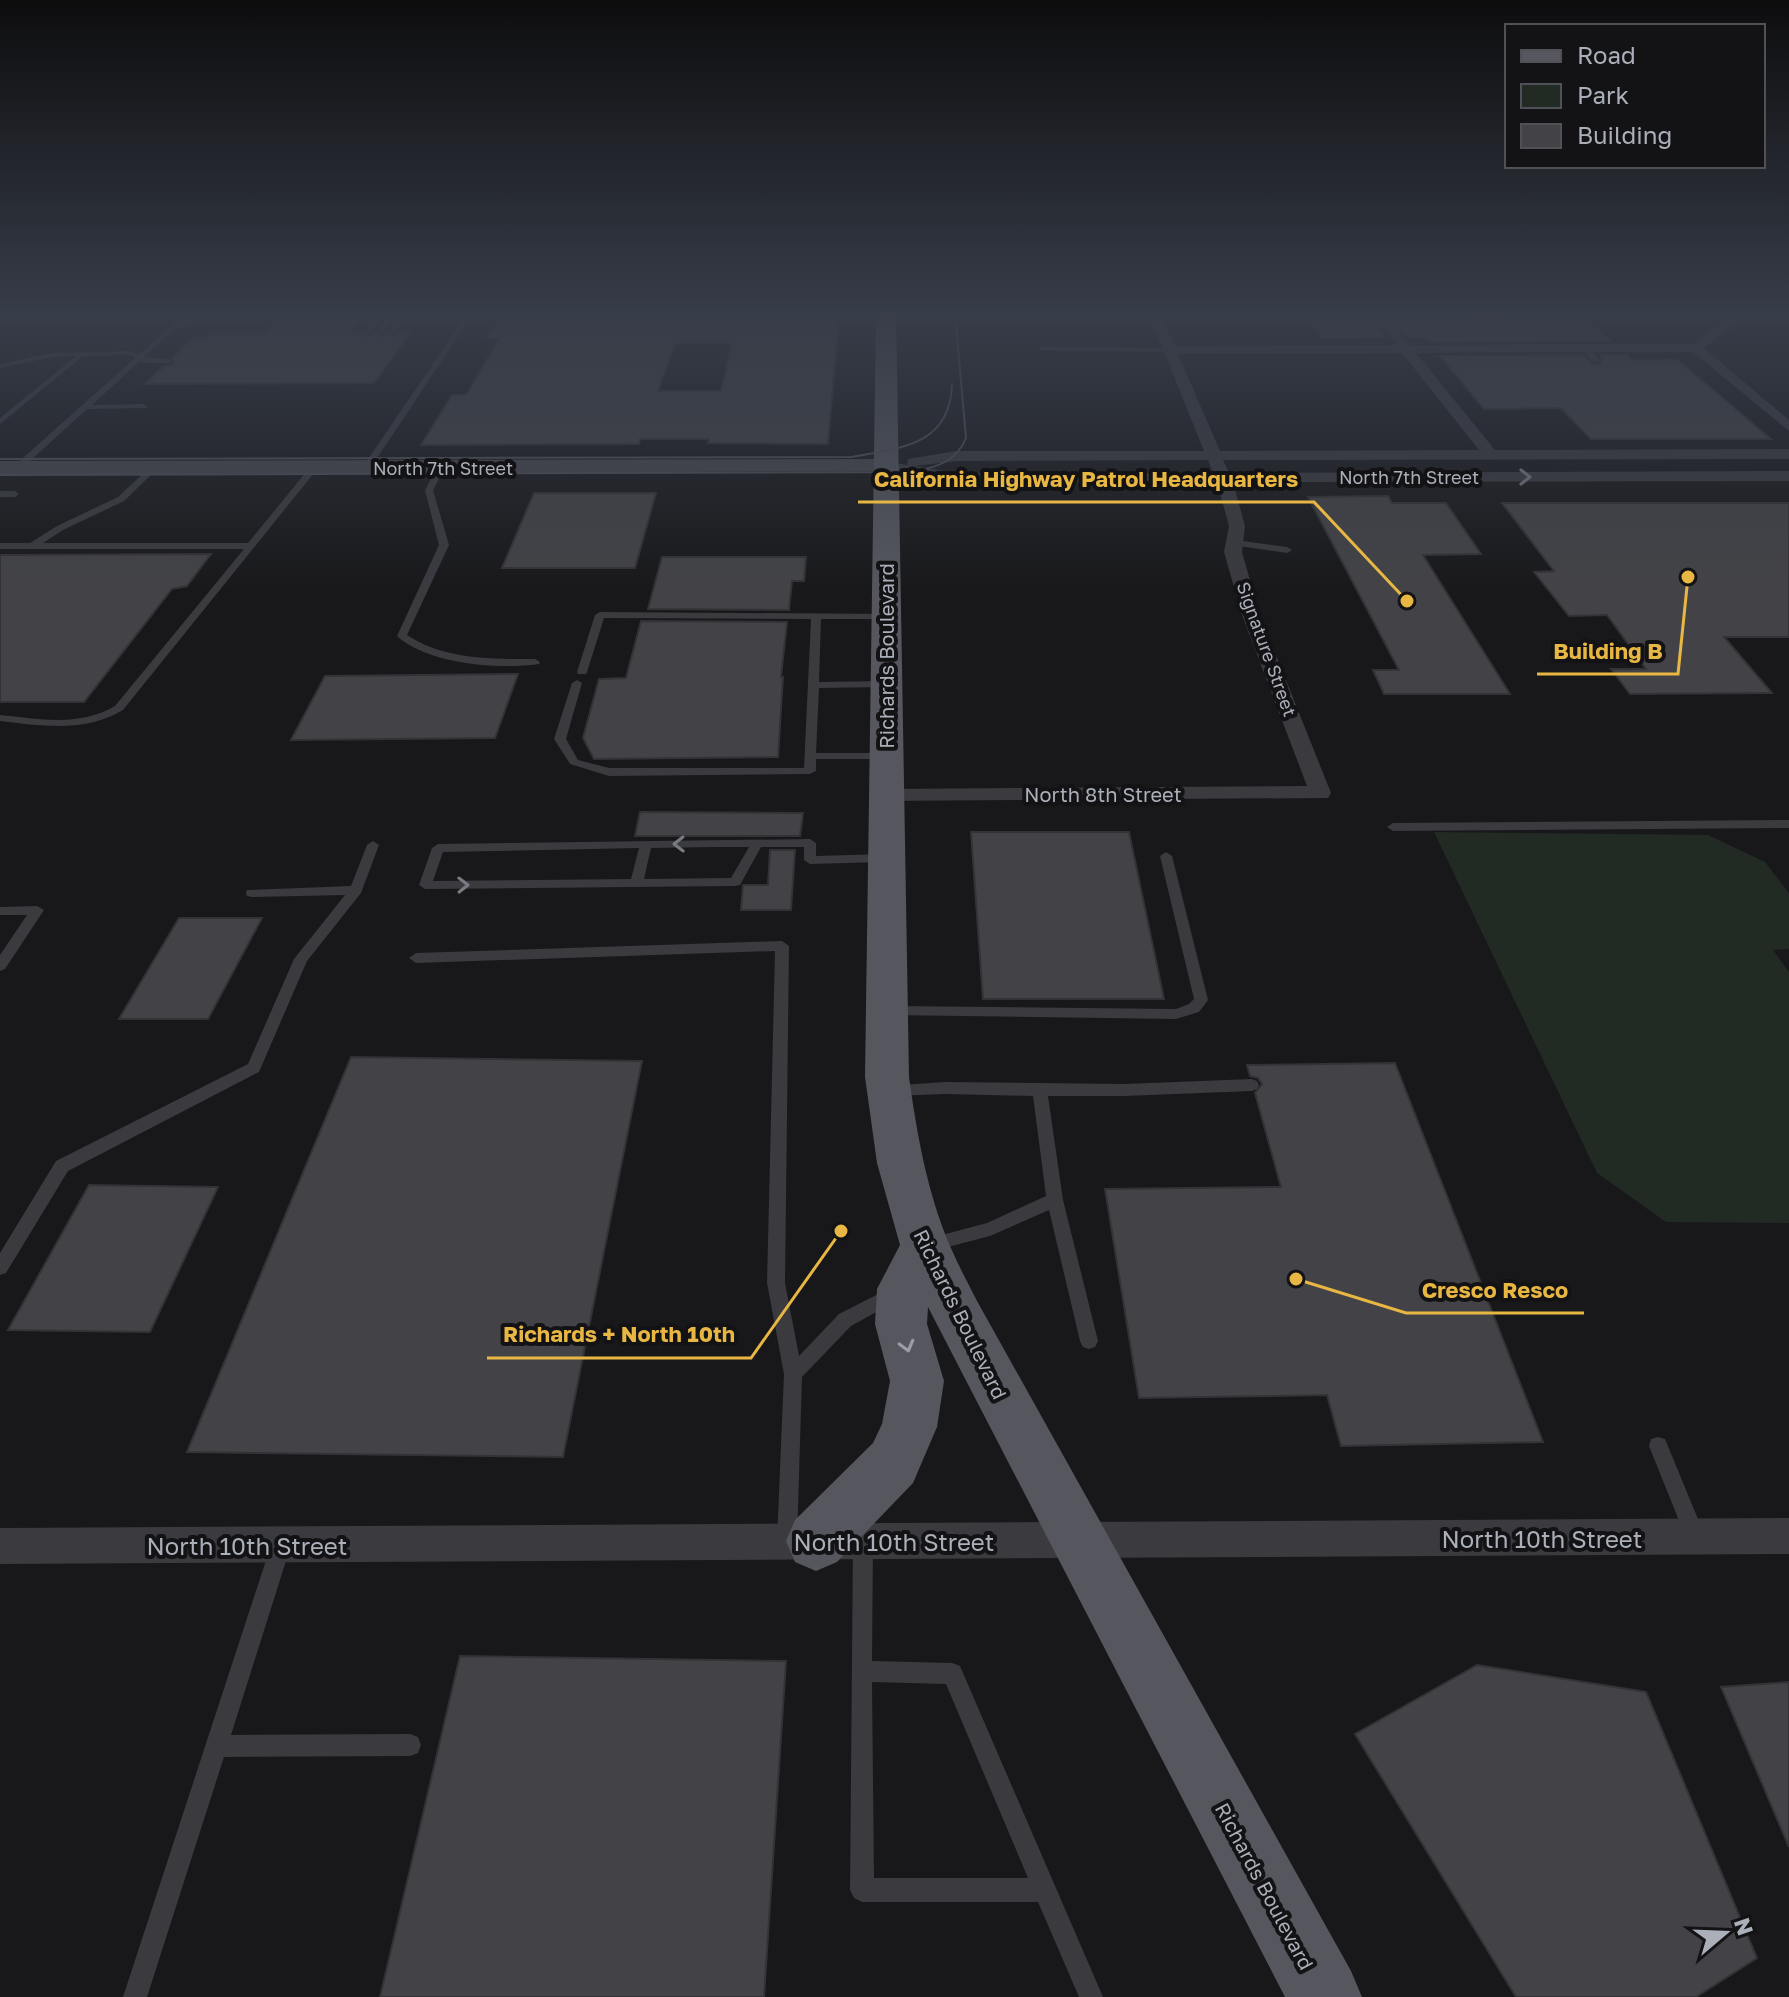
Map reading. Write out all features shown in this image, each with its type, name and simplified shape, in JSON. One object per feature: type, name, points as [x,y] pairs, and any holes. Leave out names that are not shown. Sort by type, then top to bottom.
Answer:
[{"type":"main road","name":"Richards Boulevard","points":[[886,407],[888,1091],[914,1267],[959,1318],[1325,1997]]},
{"type":"main road","name":"North 7th Street","points":[[9,468],[886,466]]},
{"type":"main road","points":[[822,1542],[893,1463],[909,1427],[917,1381],[901,1324],[914,1267]]},
{"type":"street","name":"Signature Street","points":[[1194,407],[1216,457],[1237,526],[1233,552],[1251,615],[1320,793]]},
{"type":"street","points":[[1454,407],[1490,454]]},
{"type":"street","points":[[1766,407],[1789,427]]},
{"type":"street","name":"North 7th Street","points":[[886,466],[956,456],[1789,454]]},
{"type":"street","name":"North 7th Street","points":[[886,466],[956,478],[1789,476]]},
{"type":"street","name":"North 8th Street","points":[[886,776],[1320,793]]},
{"type":"street","name":"North 10th Street","points":[[0,1546],[1789,1536]]},
{"type":"lane","points":[[0,422],[18,407]]},
{"type":"lane","points":[[9,468],[84,407]]},
{"type":"lane","points":[[366,468],[407,407]]},
{"type":"lane","points":[[32,546],[60,528],[121,499],[154,468]]},
{"type":"lane","points":[[0,718],[61,723],[107,717],[119,708],[314,468]]},
{"type":"lane","points":[[441,468],[429,490],[444,545],[402,636],[413,646],[482,662],[535,662]]},
{"type":"lane","points":[[0,494],[15,494]]},
{"type":"lane","points":[[1235,543],[1287,550]]},
{"type":"lane","points":[[0,546],[250,546]]},
{"type":"lane","points":[[816,616],[810,771],[609,772],[574,762],[560,739],[600,615],[886,616]]},
{"type":"lane","points":[[813,685],[886,684]]},
{"type":"lane","points":[[810,756],[886,776]]},
{"type":"lane","points":[[1393,827],[1789,824]]},
{"type":"lane","points":[[757,843],[735,882],[425,885],[438,848],[757,843],[810,843],[810,860],[886,858]]},
{"type":"lane","points":[[0,1268],[62,1166],[254,1068],[301,959],[356,890],[373,845]]},
{"type":"lane","points":[[636,883],[646,845]]},
{"type":"lane","points":[[886,1011],[1176,1014],[1194,1008],[1201,1000],[1166,856]]},
{"type":"lane","points":[[252,893],[356,890]]},
{"type":"lane","points":[[0,911],[37,910],[0,966]]},
{"type":"lane","points":[[416,958],[782,946],[776,1283],[822,1542],[861,1671],[862,1890],[1045,1890]]},
{"type":"lane","points":[[888,1091],[945,1088],[1124,1090],[1252,1085]]},
{"type":"lane","points":[[1040,1090],[1055,1200],[1089,1341]]},
{"type":"lane","points":[[793,1374],[845,1320],[914,1267],[1055,1200]]},
{"type":"lane","points":[[1658,1446],[1695,1537]]},
{"type":"lane","points":[[135,1997],[281,1545]]},
{"type":"lane","points":[[861,1671],[952,1674],[1091,1997]]},
{"type":"lane","points":[[216,1746],[410,1745]]},
{"type":"green space","points":[[1434,832],[1708,835],[1765,862],[1789,893],[1789,949],[1773,950],[1789,972],[1789,1223],[1666,1222],[1597,1173]]},
{"type":"building","points":[[444,407],[831,407],[828,444],[640,439],[639,444],[421,445]]},
{"type":"building","points":[[1483,407],[1734,407],[1771,439],[1591,439],[1561,408]]},
{"type":"building","points":[[534,493],[656,493],[635,568],[502,568]]},
{"type":"building","points":[[1388,496],[1392,503],[1446,503],[1481,554],[1423,555],[1510,694],[1384,694],[1373,670],[1399,670],[1308,497]]},
{"type":"building","points":[[1502,503],[1789,503],[1789,637],[1724,637],[1772,693],[1630,694],[1611,669],[1646,669],[1607,615],[1569,616],[1534,572],[1554,571]]},
{"type":"building","points":[[211,554],[187,586],[172,589],[84,702],[0,702],[0,555]]},
{"type":"building","points":[[662,557],[806,557],[804,581],[792,581],[789,610],[648,609]]},
{"type":"building","points":[[641,621],[787,622],[778,757],[594,759],[583,738],[599,679],[626,678]]},
{"type":"building","points":[[518,674],[495,738],[291,740],[325,676]]},
{"type":"building","points":[[640,812],[803,813],[800,836],[635,836]]},
{"type":"building","points":[[971,832],[1129,832],[1164,999],[983,999]]},
{"type":"building","points":[[770,850],[795,850],[791,910],[741,910],[743,885],[768,885]]},
{"type":"building","points":[[179,918],[262,918],[208,1019],[119,1019]]},
{"type":"building","points":[[351,1057],[642,1061],[563,1457],[187,1452]]},
{"type":"building","points":[[1395,1063],[1543,1442],[1341,1446],[1327,1395],[1139,1398],[1105,1189],[1281,1187],[1255,1093],[1262,1084],[1258,1078],[1250,1076],[1247,1065]]},
{"type":"building","points":[[89,1185],[218,1187],[150,1332],[8,1330]]},
{"type":"building","points":[[460,1656],[786,1661],[764,1997],[380,1997]]},
{"type":"building","points":[[1477,1665],[1646,1692],[1757,1958],[1696,1997],[1516,1997],[1355,1734]]},
{"type":"building","points":[[1789,1682],[1789,1847],[1721,1687]]},
{"type":"tram line","points":[[0,459],[852,457],[920,440],[932,432],[948,407]]},
{"type":"tram line","points":[[0,475],[914,472],[945,462],[962,446],[966,438],[963,407]]},
{"type":"place","name":"Building B","points":[[1688,577]]},
{"type":"place","name":"California Highway Patrol Headquarters","points":[[1407,601]]},
{"type":"place","name":"Richards + North 10th","points":[[841,1231]]},
{"type":"place","name":"Cresco Resco","points":[[1296,1279]]}]
